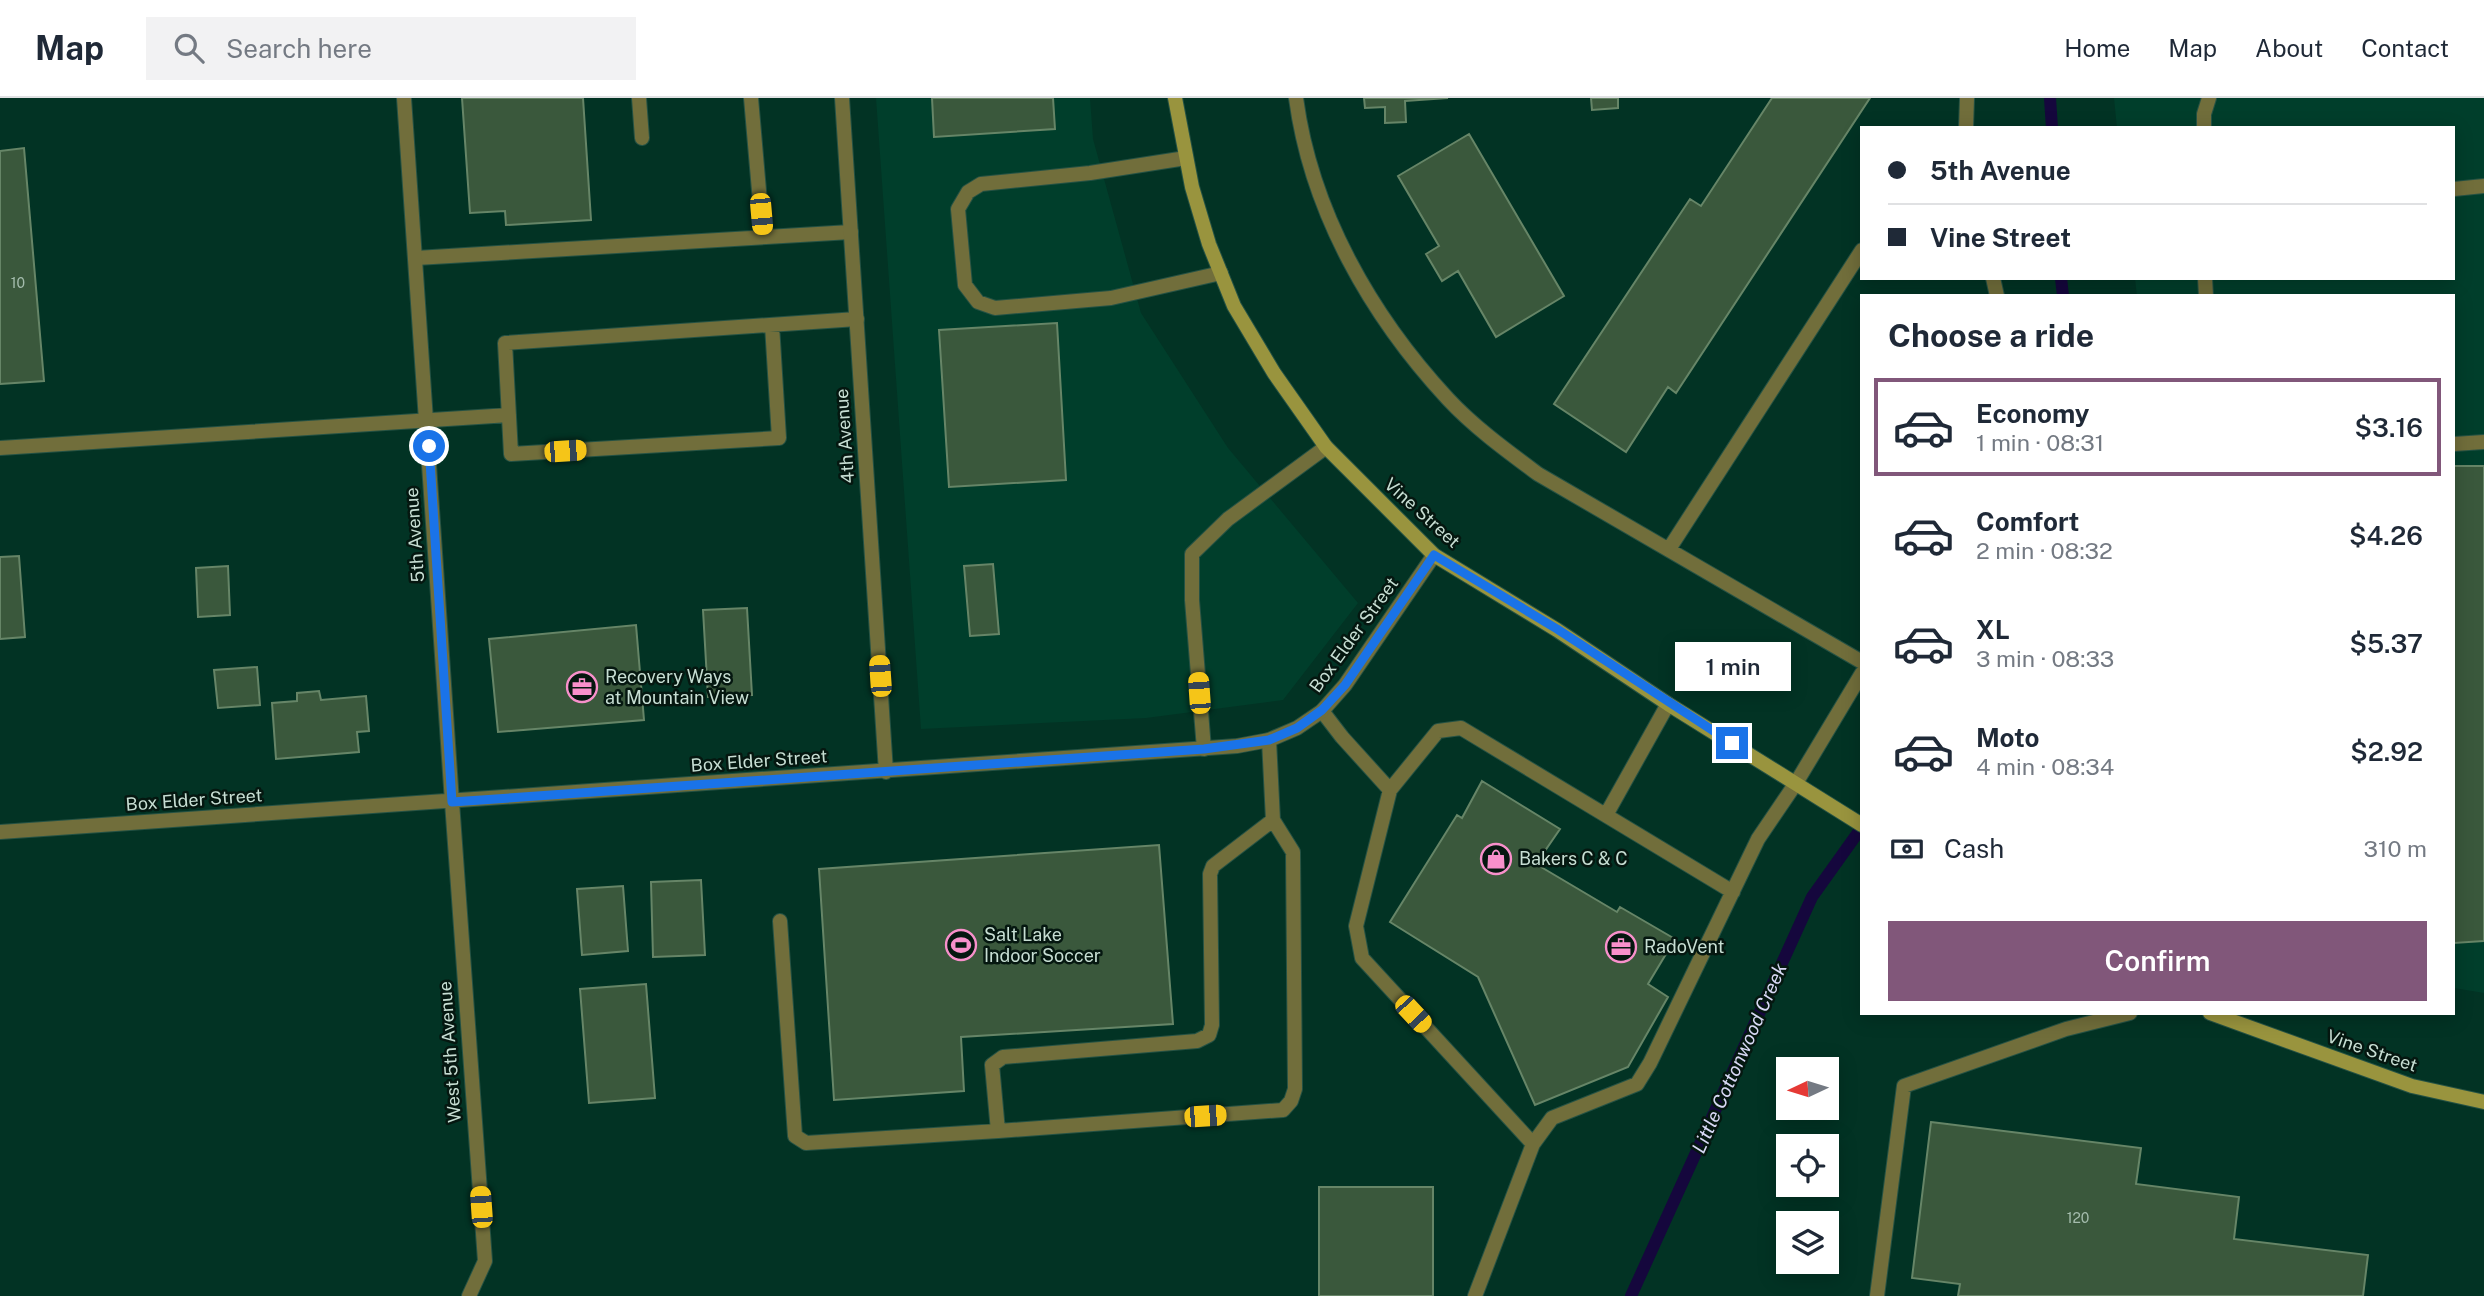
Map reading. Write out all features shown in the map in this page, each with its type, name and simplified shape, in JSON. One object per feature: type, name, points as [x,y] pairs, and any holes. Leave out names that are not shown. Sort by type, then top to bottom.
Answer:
[{"type":"street","name":"5th Avenue","points":[[404,98],[452,802]]},
{"type":"street","points":[[639,98],[642,138]]},
{"type":"street","points":[[751,98],[763,237]]},
{"type":"street","name":"4th Avenue","points":[[842,98],[886,772]]},
{"type":"street","name":"Vine Street","points":[[1175,98],[1199,210],[1234,306],[1274,373],[1326,447],[1434,555],[1557,629],[1668,704],[1860,824]]},
{"type":"street","points":[[1296,98],[1309,162],[1334,232],[1370,297],[1407,351],[1449,400],[1538,474],[1860,661]]},
{"type":"street","points":[[1963,125],[1967,98]]},
{"type":"street","points":[[2204,126],[2204,114],[2209,98]]},
{"type":"street","points":[[1186,158],[1090,173],[981,184],[968,192],[958,209],[965,285],[978,302],[995,308],[1111,298],[1221,273]]},
{"type":"street","points":[[2455,189],[2484,186]]},
{"type":"street","points":[[416,258],[850,232]]},
{"type":"street","points":[[1669,549],[1860,253]]},
{"type":"street","points":[[772,325],[779,438],[512,454],[505,343],[857,319]]},
{"type":"street","points":[[0,448],[509,415]]},
{"type":"street","points":[[2455,444],[2484,442]]},
{"type":"street","points":[[1204,749],[1192,600],[1192,554],[1228,519],[1326,447]]},
{"type":"street","name":"Box Elder Street","points":[[0,832],[1204,749],[1269,740],[1297,728],[1322,710],[1345,685],[1434,555]]},
{"type":"street","points":[[1475,1296],[1533,1144],[1552,1118],[1637,1084],[1650,1063],[1758,839],[1796,783],[1860,676]]},
{"type":"street","points":[[1606,815],[1668,704]]},
{"type":"street","points":[[1322,710],[1342,737],[1390,790]]},
{"type":"street","points":[[1533,1144],[1362,958],[1356,926],[1390,790],[1438,731],[1461,728],[1733,892]]},
{"type":"street","points":[[780,921],[795,1136],[806,1143],[1283,1110],[1291,1101],[1295,1089],[1293,852],[1273,820],[1269,740]]},
{"type":"street","name":"West 5th Avenue","points":[[452,802],[485,1261],[469,1296]]},
{"type":"street","points":[[998,1131],[992,1065],[1003,1057],[1197,1041],[1209,1035],[1212,1025],[1210,874],[1213,866],[1273,820]]},
{"type":"street","points":[[1877,1296],[1904,1086],[2066,1029],[2122,1015]]},
{"type":"street","name":"Vine Street","points":[[2216,1015],[2412,1086],[2484,1102]]},
{"type":"shaded area","points":[[876,98],[1090,98],[1093,139],[1141,313],[1228,448],[1358,603],[1283,700],[1146,718],[921,729]]},
{"type":"shaded area","points":[[2114,98],[2484,98],[2484,993],[2455,988],[2455,294],[2137,294],[2135,280],[2455,280],[2455,126],[2117,126]]},
{"type":"building","points":[[462,98],[583,98],[591,220],[506,225],[505,211],[470,213]]},
{"type":"building","points":[[932,98],[1053,98],[1055,129],[934,137]]},
{"type":"building","points":[[1364,98],[1448,98],[1405,101],[1406,122],[1385,123],[1385,107],[1365,108]]},
{"type":"building","points":[[1591,98],[1618,98],[1618,108],[1592,110]]},
{"type":"building","points":[[1772,98],[1870,98],[1676,393],[1668,387],[1626,452],[1554,404],[1690,199],[1701,206]]},
{"type":"building","points":[[1469,134],[1564,296],[1496,337],[1458,271],[1442,281],[1426,254],[1439,246],[1398,176]]},
{"type":"building","points":[[24,148],[44,381],[0,384],[0,151]]},
{"type":"building","points":[[1057,323],[1066,480],[949,487],[939,330]]},
{"type":"building","points":[[2455,466],[2484,466],[2484,941],[2455,943]]},
{"type":"building","points":[[19,556],[25,637],[0,639],[0,557]]},
{"type":"building","points":[[993,564],[999,634],[970,636],[964,566]]},
{"type":"building","points":[[228,566],[230,615],[198,617],[196,568]]},
{"type":"building","points":[[747,608],[752,695],[708,697],[703,610]]},
{"type":"building","points":[[636,625],[644,720],[498,732],[489,639]]},
{"type":"building","points":[[257,667],[260,705],[218,708],[214,670]]},
{"type":"building","points":[[319,691],[321,700],[366,696],[369,731],[357,732],[359,752],[276,759],[272,703],[297,701],[297,693]]},
{"type":"building","points":[[1482,781],[1560,829],[1536,864],[1617,912],[1620,907],[1675,939],[1648,984],[1668,997],[1628,1067],[1535,1105],[1478,977],[1390,922],[1457,815],[1462,818]]},
{"type":"building","points":[[1159,845],[1173,1024],[961,1037],[964,1091],[834,1100],[819,869]]},
{"type":"building","points":[[701,880],[705,955],[653,957],[651,882]]},
{"type":"building","points":[[623,886],[628,951],[582,955],[577,889]]},
{"type":"building","points":[[646,984],[655,1098],[589,1103],[580,989]]},
{"type":"building","points":[[1931,1122],[2141,1148],[2136,1184],[2239,1197],[2234,1239],[2368,1255],[2363,1296],[1958,1296],[1960,1284],[1912,1278]]},
{"type":"building","points":[[1319,1187],[1433,1187],[1433,1296],[1319,1296]]},
{"type":"waterway","name":"Little Cottonwood Creek","points":[[2050,98],[2052,126]]},
{"type":"waterway","name":"Little Cottonwood Creek","points":[[2061,280],[2063,294]]},
{"type":"waterway","name":"Little Cottonwood Creek","points":[[1631,1296],[1812,897],[1860,830]]},
{"type":"place","name":"Recovery Ways at Mountain View","points":[[582,687]]},
{"type":"place","name":"Bakers C & C","points":[[1496,859]]},
{"type":"place","name":"Salt Lake Indoor Soccer","points":[[961,945]]},
{"type":"place","name":"RadoVent","points":[[1621,947]]},
{"type":"route","points":[[429,446],[452,802],[1204,749],[1269,740],[1297,728],[1322,710],[1345,685],[1434,555],[1557,629],[1668,704],[1732,743]]}]
